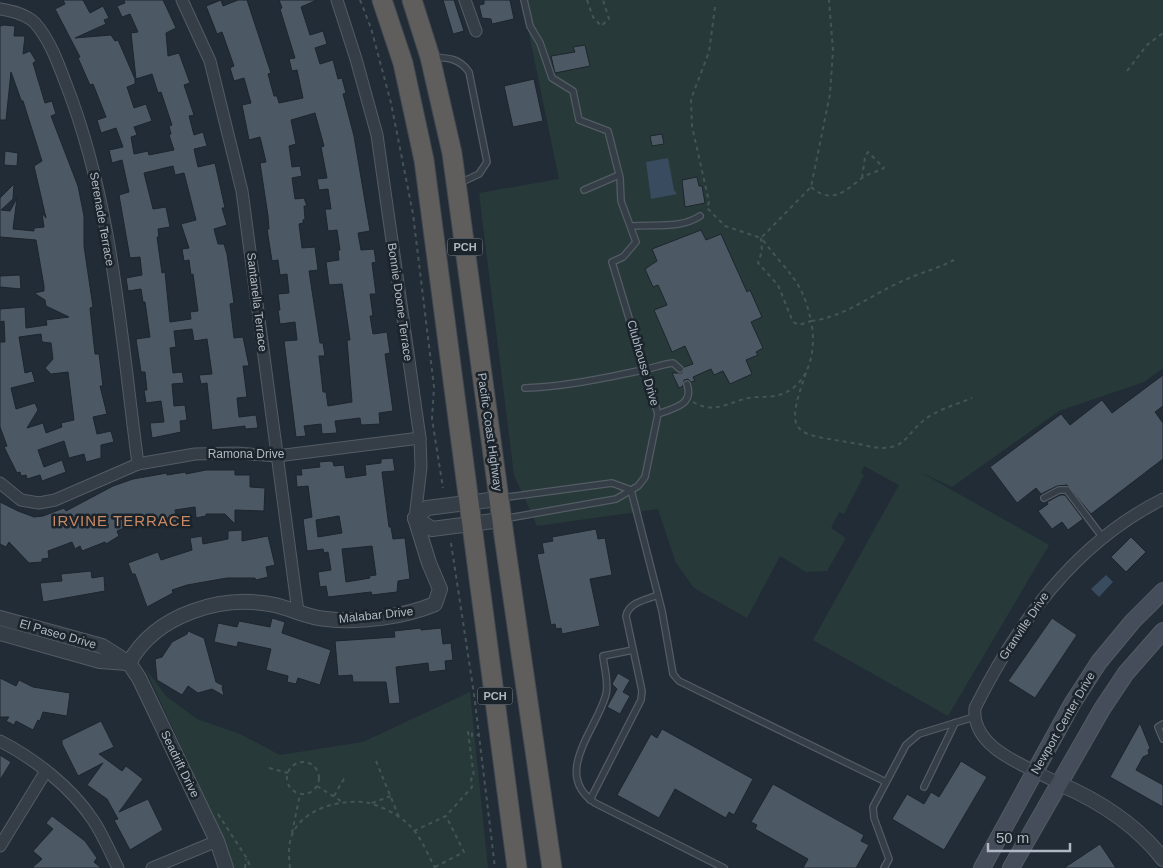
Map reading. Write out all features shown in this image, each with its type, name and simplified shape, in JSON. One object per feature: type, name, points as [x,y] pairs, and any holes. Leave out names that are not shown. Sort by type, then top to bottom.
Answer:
[{"type":"highway","name":"PCH","points":[[382,0],[403,63],[424,160],[517,868]]},
{"type":"highway","name":"Pacific Coast Highway","points":[[412,0],[430,57],[452,153],[498,499],[552,868]]},
{"type":"main road","name":"Newport Center Drive","points":[[982,868],[1072,704],[1099,662],[1133,620],[1163,591]]},
{"type":"main road","points":[[1011,868],[1126,673],[1163,630]]},
{"type":"street","name":"Santanella Terrace","points":[[182,0],[210,61],[242,190],[298,612]]},
{"type":"street","name":"Bonnie Doone Terrace","points":[[337,0],[377,135],[420,438],[421,467],[415,518],[428,564],[440,589],[435,604]]},
{"type":"street","points":[[465,0],[476,31]]},
{"type":"street","name":"Serenade Terrace","points":[[0,9],[26,16],[40,31],[52,49],[79,120],[104,218],[138,464]]},
{"type":"street","name":"Ramona Drive","points":[[0,483],[21,500],[39,503],[55,500],[138,464],[195,454],[236,453],[277,456],[420,438]]},
{"type":"street","points":[[472,525],[432,529],[415,518],[426,508],[498,499]]},
{"type":"street","name":"Granville Drive","points":[[974,717],[975,708],[988,680],[1032,609],[1058,578],[1121,524],[1163,499]]},
{"type":"street","name":"Clubhouse Drive","points":[[472,525],[501,520]]},
{"type":"street","name":"Malabar Drive","points":[[129,663],[142,644],[159,630],[187,614],[206,607],[252,602],[276,605],[324,619],[341,620],[412,614],[435,604]]},
{"type":"street","name":"El Paseo Drive","points":[[0,618],[102,646],[129,663]]},
{"type":"street","name":"El Paseo Drive","points":[[0,633],[100,661],[129,663]]},
{"type":"street","name":"Seadrift Drive","points":[[129,663],[139,678],[199,802],[217,841],[226,868]]},
{"type":"street","points":[[974,717],[977,727],[991,746],[1060,784],[1085,795],[1139,832],[1162,854]]},
{"type":"street","points":[[0,741],[24,754],[70,793],[93,820],[118,868]]},
{"type":"street","points":[[0,846],[46,771]]},
{"type":"street","points":[[152,868],[217,841]]},
{"type":"lane","points":[[524,0],[530,26],[540,43],[552,78],[573,92],[579,120],[608,131],[619,175],[621,201],[632,226],[673,224],[693,221],[700,216]]},
{"type":"lane","points":[[430,57],[454,58],[463,63],[469,72],[487,162],[479,174],[456,185]]},
{"type":"lane","points":[[584,190],[619,175]]},
{"type":"lane","name":"Clubhouse Drive","points":[[501,520],[616,499],[638,486],[644,476],[658,414],[612,262],[623,256],[636,242],[632,226]]},
{"type":"lane","points":[[525,388],[560,386],[644,370],[662,364],[673,363],[680,369]]},
{"type":"lane","points":[[658,414],[681,406],[688,399],[690,392],[687,384]]},
{"type":"lane","points":[[498,499],[612,483],[631,490],[658,595],[673,674],[680,681],[886,782]]},
{"type":"lane","points":[[1044,498],[1059,490],[1068,490],[1103,538]]},
{"type":"lane","points":[[590,800],[641,700],[642,691],[626,616],[627,610],[633,605],[658,595]]},
{"type":"lane","points":[[633,650],[603,656],[607,692],[578,753],[577,773],[580,788],[590,800],[724,868]]},
{"type":"lane","points":[[884,868],[889,859],[874,818],[873,808],[906,745],[919,734],[974,717]]},
{"type":"lane","points":[[924,787],[955,722]]},
{"type":"lane","points":[[1163,724],[1158,726],[1163,739]]},
{"type":"path","points":[[360,0],[371,28],[391,103],[413,214],[434,387],[432,419],[443,488]]},
{"type":"path","points":[[587,0],[593,17],[601,26],[609,19],[603,0]]},
{"type":"path","points":[[829,0],[833,50],[830,94],[811,188],[761,238],[762,251],[758,262],[778,285],[793,322],[799,325],[846,310],[907,278],[954,260]]},
{"type":"path","points":[[715,6],[709,52],[690,99],[692,126],[708,202],[707,208],[725,226],[761,238],[797,281],[808,306],[813,346],[808,368],[796,402],[796,421],[803,433],[827,440],[890,448],[905,441],[918,425],[930,416],[972,398]]},
{"type":"path","points":[[1127,71],[1147,45],[1163,33]]},
{"type":"path","points":[[811,188],[827,196],[841,194],[853,187],[862,178],[884,166],[868,152],[865,157],[862,178]]},
{"type":"path","points":[[688,399],[702,407],[717,408],[752,398],[774,396],[790,390],[808,368]]},
{"type":"path","points":[[451,543],[479,735],[495,868]]},
{"type":"path","points":[[414,832],[446,816],[472,787],[471,779],[474,777],[468,732],[472,732],[472,736],[479,735]]},
{"type":"path","points":[[376,761],[399,817]]},
{"type":"path","points":[[307,763],[317,770],[317,786],[312,792],[300,794],[289,786],[288,773],[296,764],[307,763]]},
{"type":"path","points":[[269,768],[288,773]]},
{"type":"path","points":[[334,796],[345,777]]},
{"type":"path","points":[[317,786],[345,803]]},
{"type":"path","points":[[290,868],[288,854],[300,794]]},
{"type":"path","points":[[371,804],[390,796]]},
{"type":"path","points":[[199,802],[220,815],[251,868]]},
{"type":"path","points":[[291,837],[296,827],[314,812],[345,803],[371,804],[399,817],[414,832],[435,868],[464,852],[446,816]]},
{"type":"path","points":[[246,857],[246,868]]},
{"type":"green space","points":[[522,0],[1163,0],[1163,368],[1144,382],[1059,411],[952,487],[920,472],[1049,545],[948,716],[813,640],[899,485],[864,466],[861,473],[864,475],[844,514],[839,512],[831,528],[846,538],[827,571],[806,572],[780,556],[747,618],[694,588],[676,563],[658,509],[537,526],[514,475],[479,193],[559,179]]},
{"type":"green space","points":[[145,668],[166,696],[197,719],[240,734],[280,755],[363,742],[470,692],[488,868],[232,868],[222,835]]},
{"type":"water","points":[[668,158],[674,190],[677,194],[651,199],[646,162]]},
{"type":"water","points":[[1106,575],[1113,582],[1099,597],[1091,589]]},
{"type":"building","points":[[63,0],[83,0],[90,13],[103,6],[109,18],[104,20],[106,24],[75,38],[111,35],[115,41],[118,40],[135,79],[135,84],[127,87],[134,108],[146,104],[152,121],[134,127],[137,135],[131,137],[134,154],[148,151],[149,155],[174,150],[169,135],[171,134],[169,126],[172,125],[161,92],[158,93],[152,74],[136,79],[131,33],[138,32],[130,14],[122,17],[117,6],[125,3],[124,0],[163,0],[171,17],[176,28],[166,33],[168,56],[179,53],[190,83],[184,85],[194,115],[189,116],[194,135],[203,132],[207,146],[194,149],[198,167],[215,163],[225,208],[222,208],[227,225],[214,229],[218,244],[224,244],[227,254],[234,303],[230,304],[234,338],[243,337],[249,366],[243,366],[247,397],[237,398],[239,417],[256,415],[258,428],[245,429],[245,426],[212,430],[207,383],[201,384],[199,375],[212,374],[207,339],[194,341],[192,329],[174,331],[176,347],[170,348],[173,373],[182,372],[184,383],[172,384],[174,406],[185,405],[187,420],[180,421],[181,432],[152,438],[150,423],[164,422],[161,401],[146,403],[144,390],[147,390],[145,372],[141,372],[136,339],[150,337],[145,302],[143,302],[141,289],[128,291],[126,278],[142,275],[140,257],[130,258],[119,195],[129,192],[122,160],[112,163],[109,150],[123,147],[116,128],[101,133],[97,120],[106,117],[93,84],[90,85],[78,58],[80,57],[55,9],[65,4]],"holes":[[[173,166],[175,175],[184,173],[196,220],[181,224],[189,248],[182,249],[184,261],[189,260],[191,275],[193,274],[198,311],[190,312],[191,319],[170,322],[165,272],[162,273],[157,237],[159,237],[158,229],[170,227],[166,207],[153,209],[144,173]]]},
{"type":"building","points":[[221,0],[223,6],[238,0],[247,0],[271,73],[268,74],[274,96],[277,96],[279,103],[303,98],[297,70],[292,71],[289,59],[295,58],[279,0],[317,0],[301,7],[310,35],[323,31],[327,44],[315,48],[320,64],[333,60],[338,79],[342,78],[346,93],[343,94],[354,136],[370,231],[358,233],[361,250],[374,249],[376,262],[372,263],[376,294],[370,294],[373,316],[370,316],[373,334],[387,332],[390,353],[385,354],[393,411],[379,413],[380,424],[361,425],[360,418],[335,421],[337,433],[322,434],[321,424],[304,426],[306,436],[296,437],[284,341],[297,340],[295,322],[280,324],[278,294],[289,293],[287,274],[280,275],[278,260],[272,261],[260,163],[266,162],[260,137],[249,140],[242,105],[251,103],[244,78],[234,81],[230,68],[234,66],[222,32],[217,34],[206,6]],"holes":[[[315,113],[324,146],[321,147],[327,178],[317,179],[319,190],[328,189],[331,209],[325,209],[328,231],[337,230],[340,250],[338,251],[339,260],[326,262],[329,285],[342,284],[350,340],[347,340],[352,402],[328,406],[326,392],[323,392],[319,356],[325,356],[323,343],[320,343],[309,271],[318,270],[315,247],[302,248],[299,224],[303,223],[305,219],[304,206],[307,206],[304,198],[295,199],[292,178],[302,176],[300,166],[292,167],[289,146],[296,144],[291,120]]]},
{"type":"building","points":[[443,0],[454,0],[464,31],[453,34]]},
{"type":"building","points":[[484,0],[510,0],[514,19],[492,24],[491,19],[482,18],[479,5],[484,4]]},
{"type":"building","points":[[0,26],[15,26],[14,36],[25,36],[23,54],[30,51],[36,61],[33,63],[45,103],[52,101],[56,114],[51,116],[78,186],[84,216],[84,246],[93,307],[90,308],[95,354],[99,354],[103,386],[100,386],[107,414],[93,417],[97,434],[111,431],[114,442],[101,445],[101,458],[86,462],[84,454],[69,458],[64,441],[38,450],[44,467],[62,460],[66,472],[42,481],[40,475],[27,479],[26,475],[21,476],[20,472],[17,473],[4,447],[7,446],[0,427],[0,342],[5,342],[4,321],[0,322],[0,309],[25,307],[26,328],[47,325],[46,320],[69,317],[46,306],[45,300],[34,293],[44,291],[36,240],[0,237],[0,198],[14,184],[13,199],[1,210],[10,211],[17,198],[13,229],[34,231],[34,228],[44,227],[42,213],[46,218],[34,166],[42,161],[23,101],[11,72],[6,120],[0,120]],"holes":[[[41,334],[42,342],[51,343],[53,359],[45,368],[51,374],[68,372],[74,420],[61,423],[62,427],[46,433],[43,423],[27,428],[38,410],[35,403],[16,409],[11,388],[35,382],[32,371],[25,373],[19,337]]]},
{"type":"building","points":[[585,45],[590,66],[555,73],[551,56],[575,52],[573,47]]},
{"type":"building","points":[[534,79],[543,121],[513,127],[504,86]]},
{"type":"building","points":[[662,134],[664,144],[652,146],[650,136]]},
{"type":"building","points":[[5,151],[18,153],[17,166],[4,165]]},
{"type":"building","points":[[697,177],[699,186],[702,186],[705,203],[685,207],[682,180]]},
{"type":"building","points":[[701,230],[706,240],[721,234],[747,292],[750,290],[762,317],[751,322],[763,348],[756,352],[758,355],[746,360],[752,374],[730,384],[723,371],[714,375],[711,369],[693,377],[695,381],[684,380],[683,386],[679,388],[672,373],[682,373],[684,367],[693,364],[685,346],[672,352],[654,310],[667,305],[658,285],[653,287],[645,269],[657,261],[652,249]]},
{"type":"building","points":[[20,275],[21,289],[0,287],[0,276]]},
{"type":"building","points":[[1163,375],[1163,406],[1155,412],[1163,423],[1163,459],[1091,514],[1067,485],[1057,486],[1041,494],[1036,488],[1017,503],[990,467],[1061,414],[1070,425],[1102,400],[1112,413]]},
{"type":"building","points":[[393,458],[395,471],[382,472],[389,527],[391,527],[393,539],[405,538],[410,579],[398,581],[397,592],[372,595],[371,592],[328,597],[326,586],[320,587],[318,572],[331,570],[328,552],[324,553],[323,549],[307,551],[303,519],[312,517],[308,486],[297,487],[296,475],[302,475],[301,469],[320,467],[319,462],[330,461],[333,462],[334,466],[344,465],[346,478],[366,475],[365,465],[381,463],[381,459]],"holes":[[[339,516],[342,533],[318,537],[316,520]],[[372,546],[376,575],[369,576],[370,578],[346,582],[342,549]]]},
{"type":"building","points":[[206,470],[235,470],[235,475],[250,475],[250,487],[265,488],[264,511],[235,510],[235,524],[225,514],[206,514],[206,516],[196,518],[195,507],[175,510],[177,522],[160,525],[158,519],[149,521],[149,517],[117,531],[119,536],[106,544],[105,542],[82,551],[80,546],[75,549],[72,542],[48,551],[49,558],[42,559],[42,562],[29,563],[9,542],[6,547],[0,544],[0,502],[34,517],[43,516],[64,508],[66,511],[113,486],[133,479],[167,473],[167,475],[186,472],[186,474]]},
{"type":"building","points":[[1060,495],[1065,495],[1083,519],[1068,530],[1062,522],[1052,529],[1038,511],[1048,504],[1047,502]]},
{"type":"building","points":[[596,529],[598,539],[605,538],[612,575],[590,579],[600,626],[562,634],[561,628],[556,629],[555,624],[551,625],[537,554],[544,553],[542,543],[553,541],[552,537]]},
{"type":"building","points":[[242,530],[242,541],[268,536],[275,565],[266,567],[268,577],[256,580],[255,578],[227,578],[187,585],[172,590],[173,593],[147,607],[135,574],[132,574],[128,563],[158,552],[161,560],[192,550],[190,538],[202,536],[203,544],[228,539],[228,531]]},
{"type":"building","points":[[1131,537],[1146,552],[1126,572],[1111,557]]},
{"type":"building","points":[[91,571],[92,578],[104,576],[105,591],[43,602],[40,583],[62,581],[61,574]]},
{"type":"building","points":[[272,618],[285,622],[282,633],[331,650],[320,685],[298,678],[296,684],[287,682],[288,676],[266,670],[271,649],[238,642],[237,647],[214,642],[218,623],[237,627],[239,621],[270,627]]},
{"type":"building","points":[[1052,618],[1077,635],[1035,698],[1008,681]]},
{"type":"building","points":[[421,628],[421,630],[441,628],[443,644],[451,643],[453,660],[445,661],[446,670],[429,672],[428,663],[396,667],[400,703],[389,704],[386,682],[353,682],[352,675],[338,676],[335,641],[395,637],[394,631]]},
{"type":"building","points":[[188,631],[204,638],[216,682],[224,686],[222,687],[224,696],[212,689],[198,693],[188,686],[182,695],[157,680],[155,659],[162,657],[172,642],[187,634]]},
{"type":"building","points":[[618,673],[630,680],[623,692],[630,696],[620,714],[607,707],[617,689],[612,684]]},
{"type":"building","points":[[0,678],[16,686],[19,680],[33,687],[70,693],[67,716],[43,712],[40,721],[38,720],[33,730],[16,721],[14,725],[6,721],[9,717],[0,717]]},
{"type":"building","points":[[101,721],[114,747],[99,754],[122,771],[126,766],[143,779],[119,812],[148,799],[163,830],[130,850],[114,820],[118,819],[107,799],[87,785],[103,763],[78,776],[62,744],[62,740]]},
{"type":"building","points":[[1140,723],[1150,748],[1148,750],[1149,754],[1143,757],[1136,770],[1163,785],[1163,807],[1110,777]]},
{"type":"building","points":[[662,729],[753,779],[734,815],[729,812],[726,818],[675,789],[659,818],[617,795],[651,734],[657,738]]},
{"type":"building","points":[[0,755],[11,762],[0,780]]},
{"type":"building","points":[[961,761],[987,777],[944,850],[892,819],[907,794],[924,804],[931,792],[939,797]]},
{"type":"building","points":[[773,784],[864,835],[861,841],[869,845],[856,868],[803,868],[808,859],[755,829],[757,825],[751,822]]},
{"type":"building","points":[[52,816],[85,841],[97,858],[94,862],[101,868],[32,868],[42,859],[33,851],[53,829],[46,823]]},
{"type":"building","points":[[1100,844],[1116,868],[1064,868]]},
{"type":"district","name":"IRVINE TERRACE","points":[[122,521]]}]
